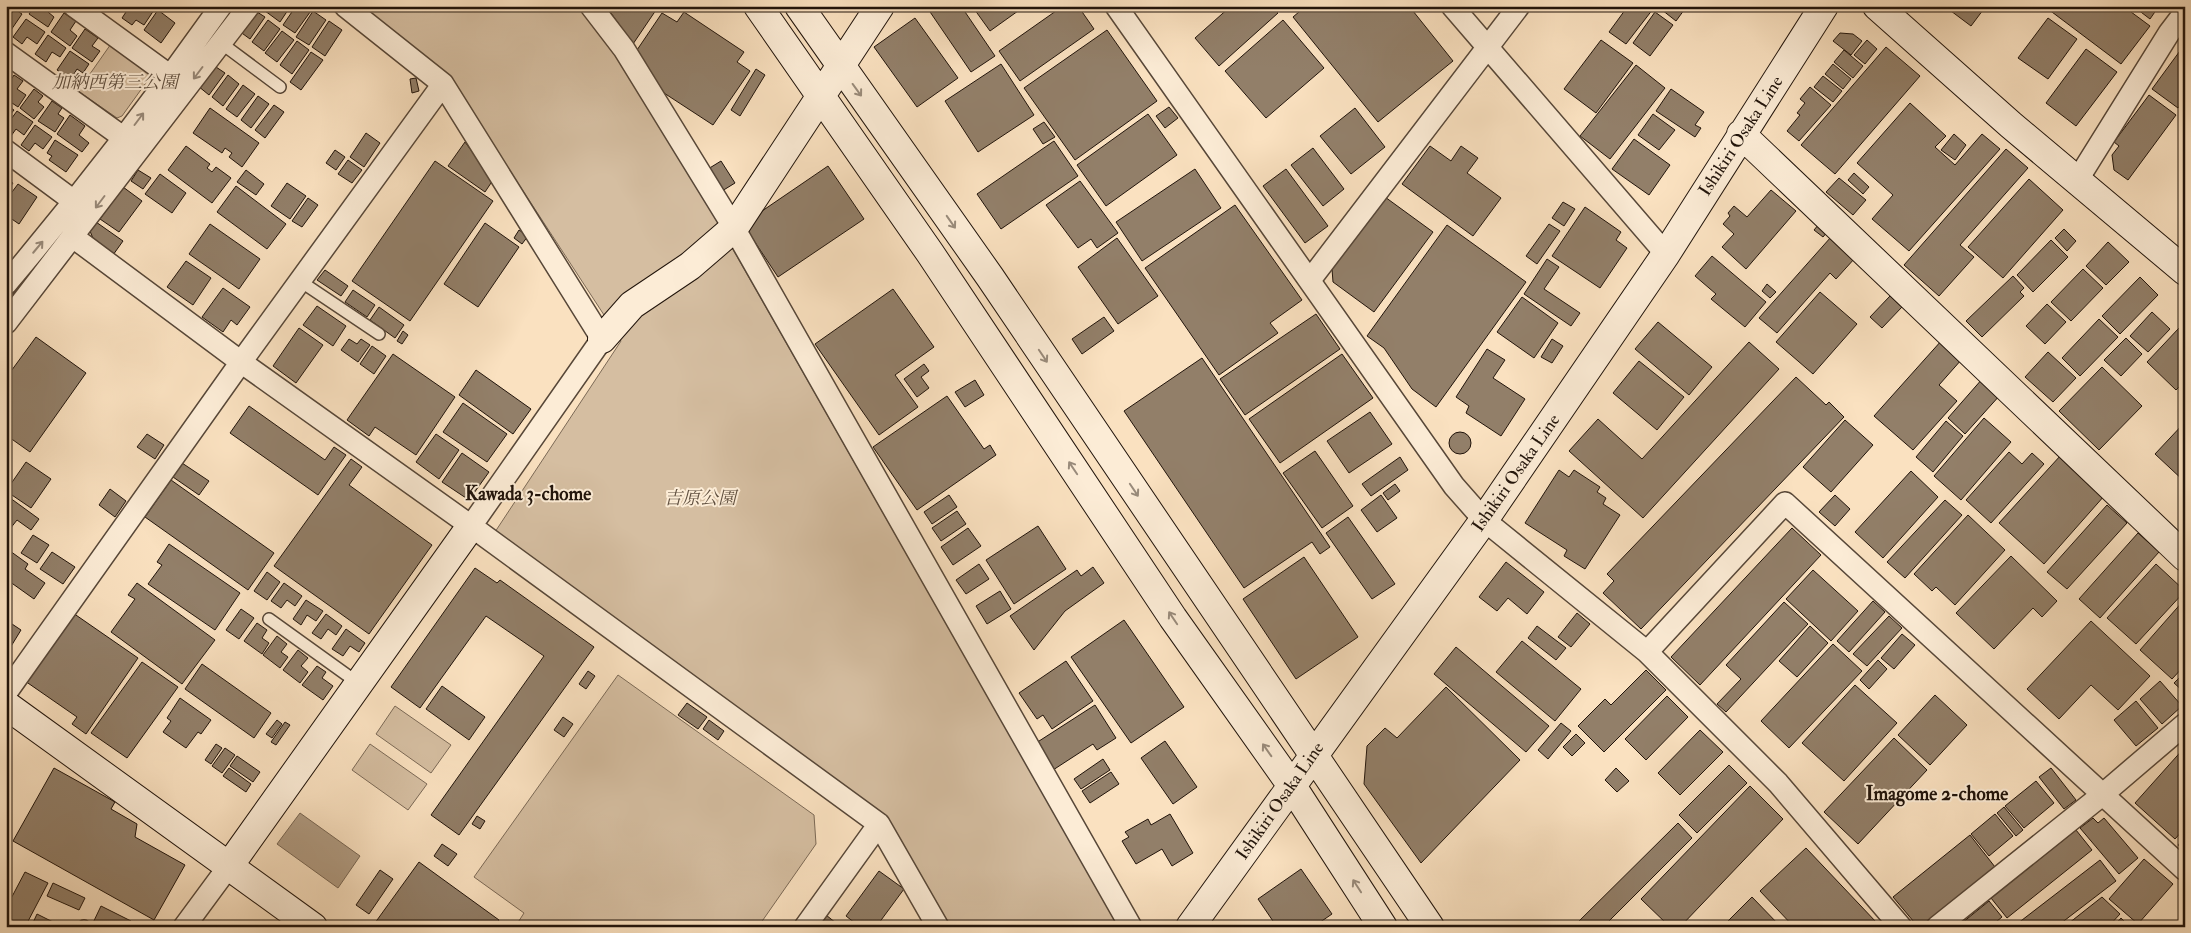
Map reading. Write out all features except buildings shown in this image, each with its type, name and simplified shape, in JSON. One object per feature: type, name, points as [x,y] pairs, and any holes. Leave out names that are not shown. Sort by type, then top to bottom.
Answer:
[{"type":"street","points":[[74,6],[169,75],[172,75]]},
{"type":"street","points":[[6,284],[75,202],[172,75],[221,6]]},
{"type":"street","points":[[6,323],[249,6]]},
{"type":"street","points":[[345,6],[443,84],[602,339]]},
{"type":"street","points":[[591,6],[624,49],[734,228],[1131,927]]},
{"type":"street","points":[[758,6],[930,253],[1173,618],[1292,786],[1383,927]]},
{"type":"street","points":[[799,6],[996,285],[1430,927]]},
{"type":"street","points":[[184,927],[471,526],[602,339],[632,305],[690,266],[734,228],[822,98],[880,6]]},
{"type":"street","points":[[1116,6],[1454,486],[1484,520],[1648,652],[1778,783],[1901,927]]},
{"type":"street","points":[[1452,6],[1666,254]]},
{"type":"street","points":[[1310,280],[1519,6]]},
{"type":"street","name":"Ishikiri Osaka Line","points":[[1190,927],[1484,520],[1666,254],[1824,6]]},
{"type":"street","points":[[1877,6],[2011,124],[2185,271]]},
{"type":"street","points":[[2078,179],[2169,34],[2185,12]]},
{"type":"street","points":[[6,53],[124,138]]},
{"type":"street","points":[[6,693],[241,362],[443,84]]},
{"type":"street","points":[[1741,134],[2185,557]]},
{"type":"street","points":[[6,152],[75,202]]},
{"type":"street","points":[[73,237],[241,362],[471,526],[879,824],[938,927]]},
{"type":"street","points":[[1648,652],[1785,503],[2185,870]]},
{"type":"street","points":[[6,705],[313,927]]},
{"type":"street","points":[[1937,927],[2102,794],[2185,724]]},
{"type":"street","points":[[805,927],[879,824]]},
{"type":"lane","points":[[221,43],[280,87]]},
{"type":"lane","points":[[300,281],[379,334]]},
{"type":"lane","points":[[269,619],[358,683]]},
{"type":"green space","name":"吉原公園","points":[[359,6],[582,6],[614,48],[715,218],[1119,927],[947,927],[887,820],[493,535],[621,341],[450,79]]},
{"type":"green space","name":"加納西第三公園","points":[[113,41],[153,73],[122,116],[117,118],[78,91]]},
{"type":"green space","points":[[618,675],[814,815],[816,844],[758,927],[515,927],[524,913],[474,877]]},
{"type":"green space","points":[[395,706],[451,745],[431,773],[376,734]]},
{"type":"green space","points":[[370,744],[427,784],[408,810],[352,770]]},
{"type":"shaded area","points":[[300,813],[360,856],[338,888],[277,844]]},
{"type":"waterway","points":[[6,303],[40,262]]},
{"type":"district","name":"Kawada 3-chome","points":[[528,494]]},
{"type":"district","name":"Imagome 2-chome","points":[[1937,794]]}]
